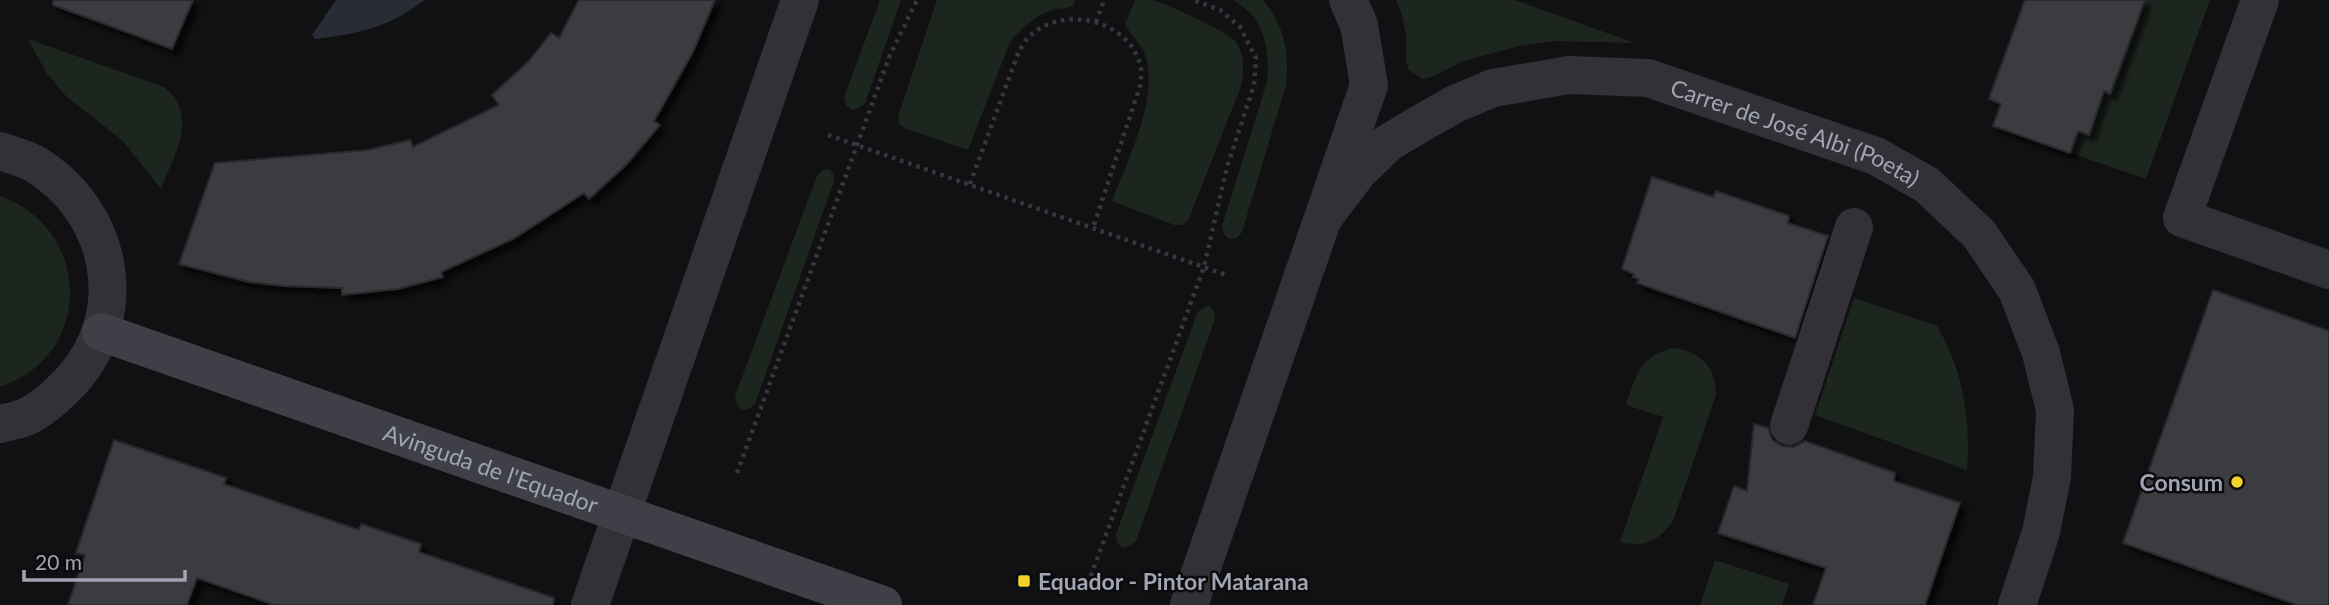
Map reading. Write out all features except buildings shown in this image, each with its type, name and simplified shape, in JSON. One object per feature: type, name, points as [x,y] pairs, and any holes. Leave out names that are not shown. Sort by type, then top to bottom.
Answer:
[{"type":"street","points":[[590,605],[800,0]]},
{"type":"street","points":[[1189,605],[1368,85],[1359,25],[1348,0]]},
{"type":"street","points":[[2260,0],[2182,218],[2329,270]]},
{"type":"street","name":"Carrer de José Albi (Poeta)","points":[[1324,217],[1358,172],[1388,143],[1418,125],[1455,104],[1493,88],[1569,75],[1648,78],[1876,156],[1927,185],[1979,234],[2017,290],[2041,353],[2055,411],[2052,477],[2041,532],[2017,605]]},
{"type":"street","points":[[0,130],[17,157],[65,186],[90,217],[104,253],[108,293],[101,332],[84,367],[58,395],[26,416],[0,424]]},
{"type":"street","points":[[1789,426],[1854,227]]},
{"type":"street","name":"Avinguda de l'Equador","points":[[101,332],[883,605]]},
{"type":"path","points":[[737,473],[890,55],[917,0]]},
{"type":"path","points":[[1096,22],[1104,0]]},
{"type":"path","points":[[1085,592],[1204,267],[1227,167],[1254,85],[1256,58],[1240,27],[1220,10],[1194,0]]},
{"type":"path","points":[[970,184],[1019,51],[1031,34],[1072,18],[1096,22],[1131,45],[1141,66],[1140,86],[1093,228]]},
{"type":"path","points":[[828,135],[1230,276]]},
{"type":"shaded area","points":[[336,0],[424,0],[398,17],[372,28],[315,39],[312,35]]},
{"type":"shaded area","points":[[880,0],[901,0],[865,104],[852,110],[846,105],[844,97]]},
{"type":"shaded area","points":[[937,0],[1075,0],[1073,6],[1049,11],[1036,18],[1010,42],[968,150],[906,129],[899,124],[898,117]]},
{"type":"shaded area","points":[[1135,0],[1159,2],[1221,31],[1235,41],[1242,59],[1240,89],[1188,221],[1182,225],[1174,225],[1112,201],[1140,129],[1148,90],[1149,71],[1145,55],[1125,24]]},
{"type":"shaded area","points":[[1233,0],[1263,0],[1281,29],[1287,73],[1286,85],[1242,232],[1237,238],[1229,239],[1222,226],[1267,82],[1268,69],[1266,46],[1259,25],[1244,7]]},
{"type":"shaded area","points":[[1396,0],[1515,0],[1635,43],[1554,41],[1520,46],[1463,61],[1423,79],[1409,70],[1406,62],[1406,36]]},
{"type":"shaded area","points":[[2137,0],[2210,0],[2146,179],[2070,153],[2078,131],[2089,134]]},
{"type":"shaded area","points":[[28,39],[164,87],[175,98],[181,110],[181,136],[161,189],[123,141],[66,96],[47,74]]},
{"type":"shaded area","points":[[829,169],[834,174],[834,181],[755,404],[743,410],[737,405],[735,396],[817,176],[822,170]]},
{"type":"shaded area","points":[[0,196],[31,212],[52,235],[66,263],[70,292],[66,322],[53,349],[31,371],[0,387]]},
{"type":"shaded area","points":[[1854,298],[1937,326],[1953,360],[1963,395],[1968,432],[1967,470],[1815,415]]},
{"type":"shaded area","points":[[1209,306],[1214,311],[1215,319],[1136,541],[1123,548],[1117,542],[1116,534],[1197,314]]},
{"type":"shaded area","points":[[1675,348],[1685,350],[1706,363],[1713,377],[1716,395],[1673,521],[1662,534],[1650,541],[1636,544],[1620,542],[1663,417],[1626,405],[1637,375],[1647,361],[1654,355]]},
{"type":"shaded area","points":[[1715,560],[1789,584],[1782,605],[1700,605]]},
{"type":"place","name":"Consum","points":[[2237,482]]},
{"type":"place","name":"Equador - Pintor Matarana","points":[[1024,581]]}]
